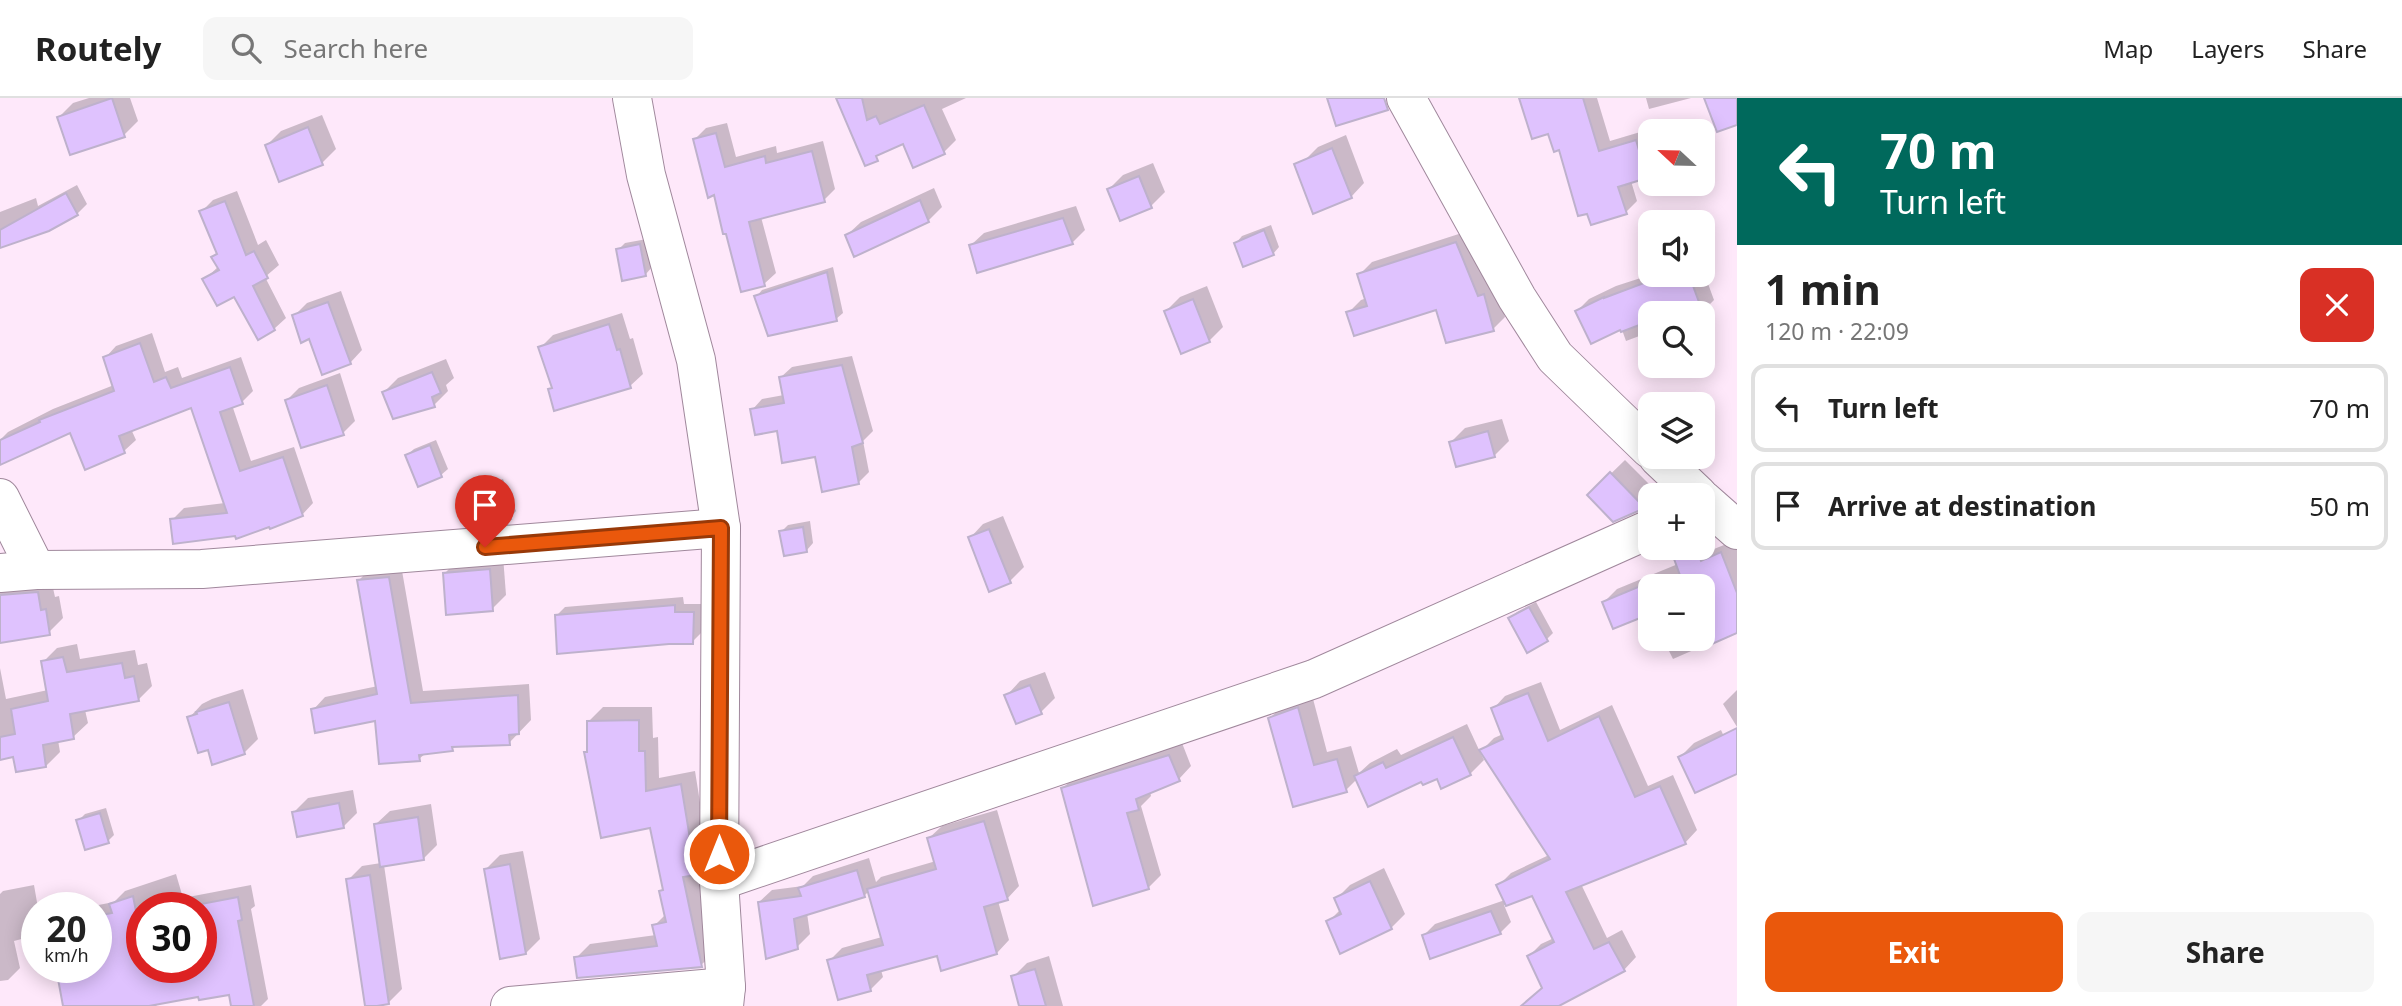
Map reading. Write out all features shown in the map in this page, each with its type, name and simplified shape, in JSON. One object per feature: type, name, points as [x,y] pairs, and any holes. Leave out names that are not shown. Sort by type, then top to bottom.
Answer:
[{"type":"street","points":[[510,1006],[725,997],[719,881],[721,528],[696,360],[646,175],[632,98]]},
{"type":"street","points":[[1406,98],[1517,298],[1555,357],[1638,437]]},
{"type":"street","points":[[1670,469],[1684,483]]},
{"type":"street","points":[[0,498],[18,571],[202,569],[721,528]]},
{"type":"street","points":[[1715,512],[1737,530]]},
{"type":"street","points":[[719,881],[1314,679],[1638,534]]},
{"type":"building","points":[[112,98],[125,137],[70,155],[57,117]]},
{"type":"building","points":[[836,98],[862,98],[867,120],[876,116],[880,124],[924,105],[945,154],[913,168],[903,144],[876,156],[878,161],[865,166]]},
{"type":"building","points":[[1327,98],[1384,98],[1388,110],[1336,126]]},
{"type":"building","points":[[1519,98],[1583,98],[1599,151],[1636,140],[1638,181],[1618,187],[1627,214],[1591,225],[1587,214],[1578,216],[1559,150],[1554,152],[1548,134],[1532,139]]},
{"type":"building","points":[[1704,98],[1737,98],[1737,125],[1717,132],[1715,119],[1712,119]]},
{"type":"building","points":[[308,127],[323,165],[279,182],[265,145]]},
{"type":"building","points":[[716,133],[725,167],[765,156],[766,163],[812,151],[825,202],[749,222],[765,286],[741,292],[714,195],[708,198],[693,139]]},
{"type":"building","points":[[1332,148],[1352,198],[1313,214],[1294,164]]},
{"type":"building","points":[[1139,176],[1152,208],[1120,221],[1107,189]]},
{"type":"building","points":[[66,193],[78,215],[49,231],[0,248],[0,230]]},
{"type":"building","points":[[920,200],[929,222],[854,257],[845,235]]},
{"type":"building","points":[[225,201],[246,255],[254,251],[268,278],[253,286],[275,330],[258,340],[234,297],[217,306],[202,279],[219,270],[211,257],[217,254],[199,211]]},
{"type":"building","points":[[1063,218],[1073,244],[977,273],[969,245]]},
{"type":"building","points":[[1264,230],[1274,255],[1243,267],[1234,243]]},
{"type":"building","points":[[1456,242],[1478,296],[1484,294],[1494,331],[1446,343],[1436,310],[1354,336],[1346,312],[1367,306],[1357,274]]},
{"type":"building","points":[[640,244],[646,276],[622,281],[616,249]]},
{"type":"building","points":[[827,272],[837,321],[768,336],[754,296]]},
{"type":"building","points":[[1638,285],[1693,287],[1699,301],[1638,301],[1638,326],[1621,332],[1620,330],[1591,344],[1575,311]]},
{"type":"building","points":[[1193,299],[1210,342],[1181,354],[1164,311]]},
{"type":"building","points":[[328,302],[351,364],[322,375],[309,339],[301,343],[292,315]]},
{"type":"building","points":[[609,324],[617,350],[620,349],[631,388],[554,411],[548,389],[552,388],[538,347]]},
{"type":"building","points":[[140,343],[154,382],[166,377],[171,388],[230,367],[243,404],[220,412],[240,471],[283,457],[303,516],[236,539],[235,536],[173,544],[170,519],[227,513],[191,408],[119,436],[125,453],[85,470],[70,433],[0,465],[0,440],[40,422],[39,420],[114,391],[103,357]]},
{"type":"building","points":[[842,365],[863,443],[852,447],[859,484],[822,492],[815,457],[782,463],[777,431],[755,435],[750,409],[784,403],[779,377]]},
{"type":"building","points":[[432,372],[441,393],[432,397],[435,407],[393,419],[382,392]]},
{"type":"building","points":[[327,385],[344,435],[301,448],[285,400]]},
{"type":"building","points":[[1488,431],[1495,457],[1456,467],[1449,442]]},
{"type":"building","points":[[430,445],[442,477],[418,487],[405,455]]},
{"type":"building","points":[[1610,472],[1638,501],[1638,511],[1613,522],[1587,495]]},
{"type":"building","points":[[496,484],[511,519],[488,524],[475,493]]},
{"type":"building","points":[[803,527],[807,552],[784,556],[779,531]]},
{"type":"building","points":[[989,529],[1011,583],[989,592],[968,537]]},
{"type":"building","points":[[1721,552],[1737,593],[1737,633],[1715,643],[1715,574],[1680,574],[1674,560],[1715,560],[1715,555]]},
{"type":"building","points":[[490,569],[493,611],[446,615],[443,573]]},
{"type":"building","points":[[389,577],[411,703],[518,695],[519,734],[509,735],[510,745],[452,747],[453,751],[419,755],[420,761],[379,764],[375,721],[315,733],[311,709],[377,694],[357,580]]},
{"type":"building","points":[[1638,587],[1638,619],[1613,629],[1602,602]]},
{"type":"building","points":[[38,592],[41,610],[46,609],[50,635],[0,643],[0,595]]},
{"type":"building","points":[[675,605],[675,612],[694,612],[693,644],[557,654],[555,615]]},
{"type":"building","points":[[1529,607],[1548,641],[1527,653],[1508,618]]},
{"type":"building","points":[[63,657],[67,672],[122,663],[125,678],[134,676],[139,701],[70,714],[74,739],[43,745],[46,767],[16,772],[13,757],[0,760],[0,737],[15,734],[11,709],[48,701],[41,661]]},
{"type":"building","points":[[1030,685],[1042,714],[1016,724],[1004,695]]},
{"type":"building","points":[[1528,693],[1548,741],[1599,716],[1635,797],[1660,786],[1686,844],[1566,892],[1594,949],[1609,942],[1625,971],[1559,1006],[1521,1006],[1542,988],[1527,956],[1554,942],[1532,896],[1506,906],[1496,885],[1550,859],[1479,750],[1503,739],[1491,708]]},
{"type":"building","points":[[229,702],[245,754],[212,765],[208,750],[198,753],[187,717]]},
{"type":"building","points":[[1298,707],[1314,765],[1337,759],[1347,792],[1293,807],[1268,718]]},
{"type":"building","points":[[639,720],[639,751],[645,751],[646,791],[681,784],[696,875],[683,877],[702,967],[577,978],[574,957],[657,946],[652,925],[666,922],[659,891],[663,890],[650,828],[601,838],[584,752],[587,752],[587,721]]},
{"type":"building","points":[[1737,728],[1737,774],[1695,793],[1678,757]]},
{"type":"building","points":[[1453,737],[1471,775],[1441,789],[1437,779],[1423,785],[1421,782],[1368,807],[1354,776],[1383,762],[1386,768]]},
{"type":"building","points":[[1169,755],[1180,781],[1136,799],[1139,810],[1127,813],[1149,889],[1093,906],[1061,788]]},
{"type":"building","points":[[339,803],[344,828],[297,837],[292,812]]},
{"type":"building","points":[[100,813],[109,843],[85,850],[76,820]]},
{"type":"building","points":[[418,817],[424,860],[380,867],[374,824]]},
{"type":"building","points":[[984,821],[1008,900],[984,907],[997,954],[941,971],[937,956],[867,975],[871,991],[838,1000],[827,960],[883,945],[867,889],[936,869],[927,838]]},
{"type":"building","points":[[510,864],[526,954],[500,959],[484,869]]},
{"type":"building","points":[[857,870],[865,897],[794,919],[798,949],[766,959],[758,902],[801,896],[798,888]]},
{"type":"building","points":[[370,875],[389,1004],[377,1006],[365,1006],[346,879]]},
{"type":"building","points":[[1370,881],[1392,929],[1340,954],[1326,921],[1341,914],[1334,898]]},
{"type":"building","points":[[238,897],[242,920],[238,921],[254,1006],[231,1006],[229,995],[199,1000],[198,997],[149,1006],[63,1006],[59,983],[112,983],[112,903],[126,898],[126,983],[217,983],[217,901]]},
{"type":"building","points":[[1491,911],[1501,934],[1430,959],[1422,935]]},
{"type":"building","points":[[1035,969],[1046,1006],[1019,1006],[1011,976]]},
{"type":"route","points":[[485,547],[721,528],[719,854]]}]
